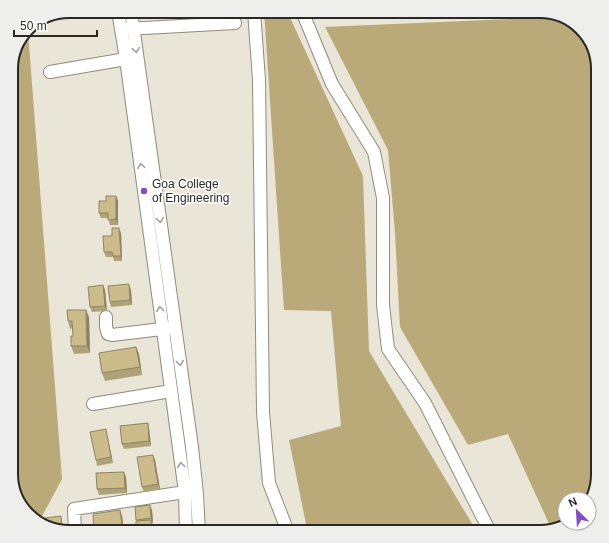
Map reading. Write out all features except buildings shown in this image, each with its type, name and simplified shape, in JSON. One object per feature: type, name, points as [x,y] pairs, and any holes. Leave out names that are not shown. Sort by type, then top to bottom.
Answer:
[{"type":"street","points":[[122,18],[127,29],[169,328],[171,390],[185,492],[186,525]]},
{"type":"street","points":[[129,18],[127,29],[126,59],[169,328],[192,447],[199,525]]},
{"type":"street","points":[[255,18],[259,80],[263,412],[269,483],[285,525]]},
{"type":"street","points":[[305,18],[332,84],[374,152],[384,198],[383,305],[388,349],[425,403],[486,525]]},
{"type":"street","points":[[127,29],[235,24]]},
{"type":"street","points":[[50,72],[126,59]]},
{"type":"street","points":[[106,317],[108,334],[112,335],[169,328]]},
{"type":"street","points":[[93,404],[171,390]]},
{"type":"street","points":[[75,525],[74,509],[185,492]]},
{"type":"shaded area","points":[[264,18],[290,18],[363,176],[369,351],[473,525],[306,525],[289,440],[341,426],[331,311],[284,310]]},
{"type":"shaded area","points":[[540,18],[560,22],[576,33],[586,46],[591,65],[591,474],[588,491],[557,491],[557,522],[549,524],[508,434],[468,445],[400,327],[395,233],[388,150],[325,27]]},
{"type":"shaded area","points":[[28,38],[62,479],[42,517],[33,510],[22,494],[18,478],[18,65],[23,46]]},
{"type":"place","name":"Goa College of Engineering","points":[[144,191]]}]
